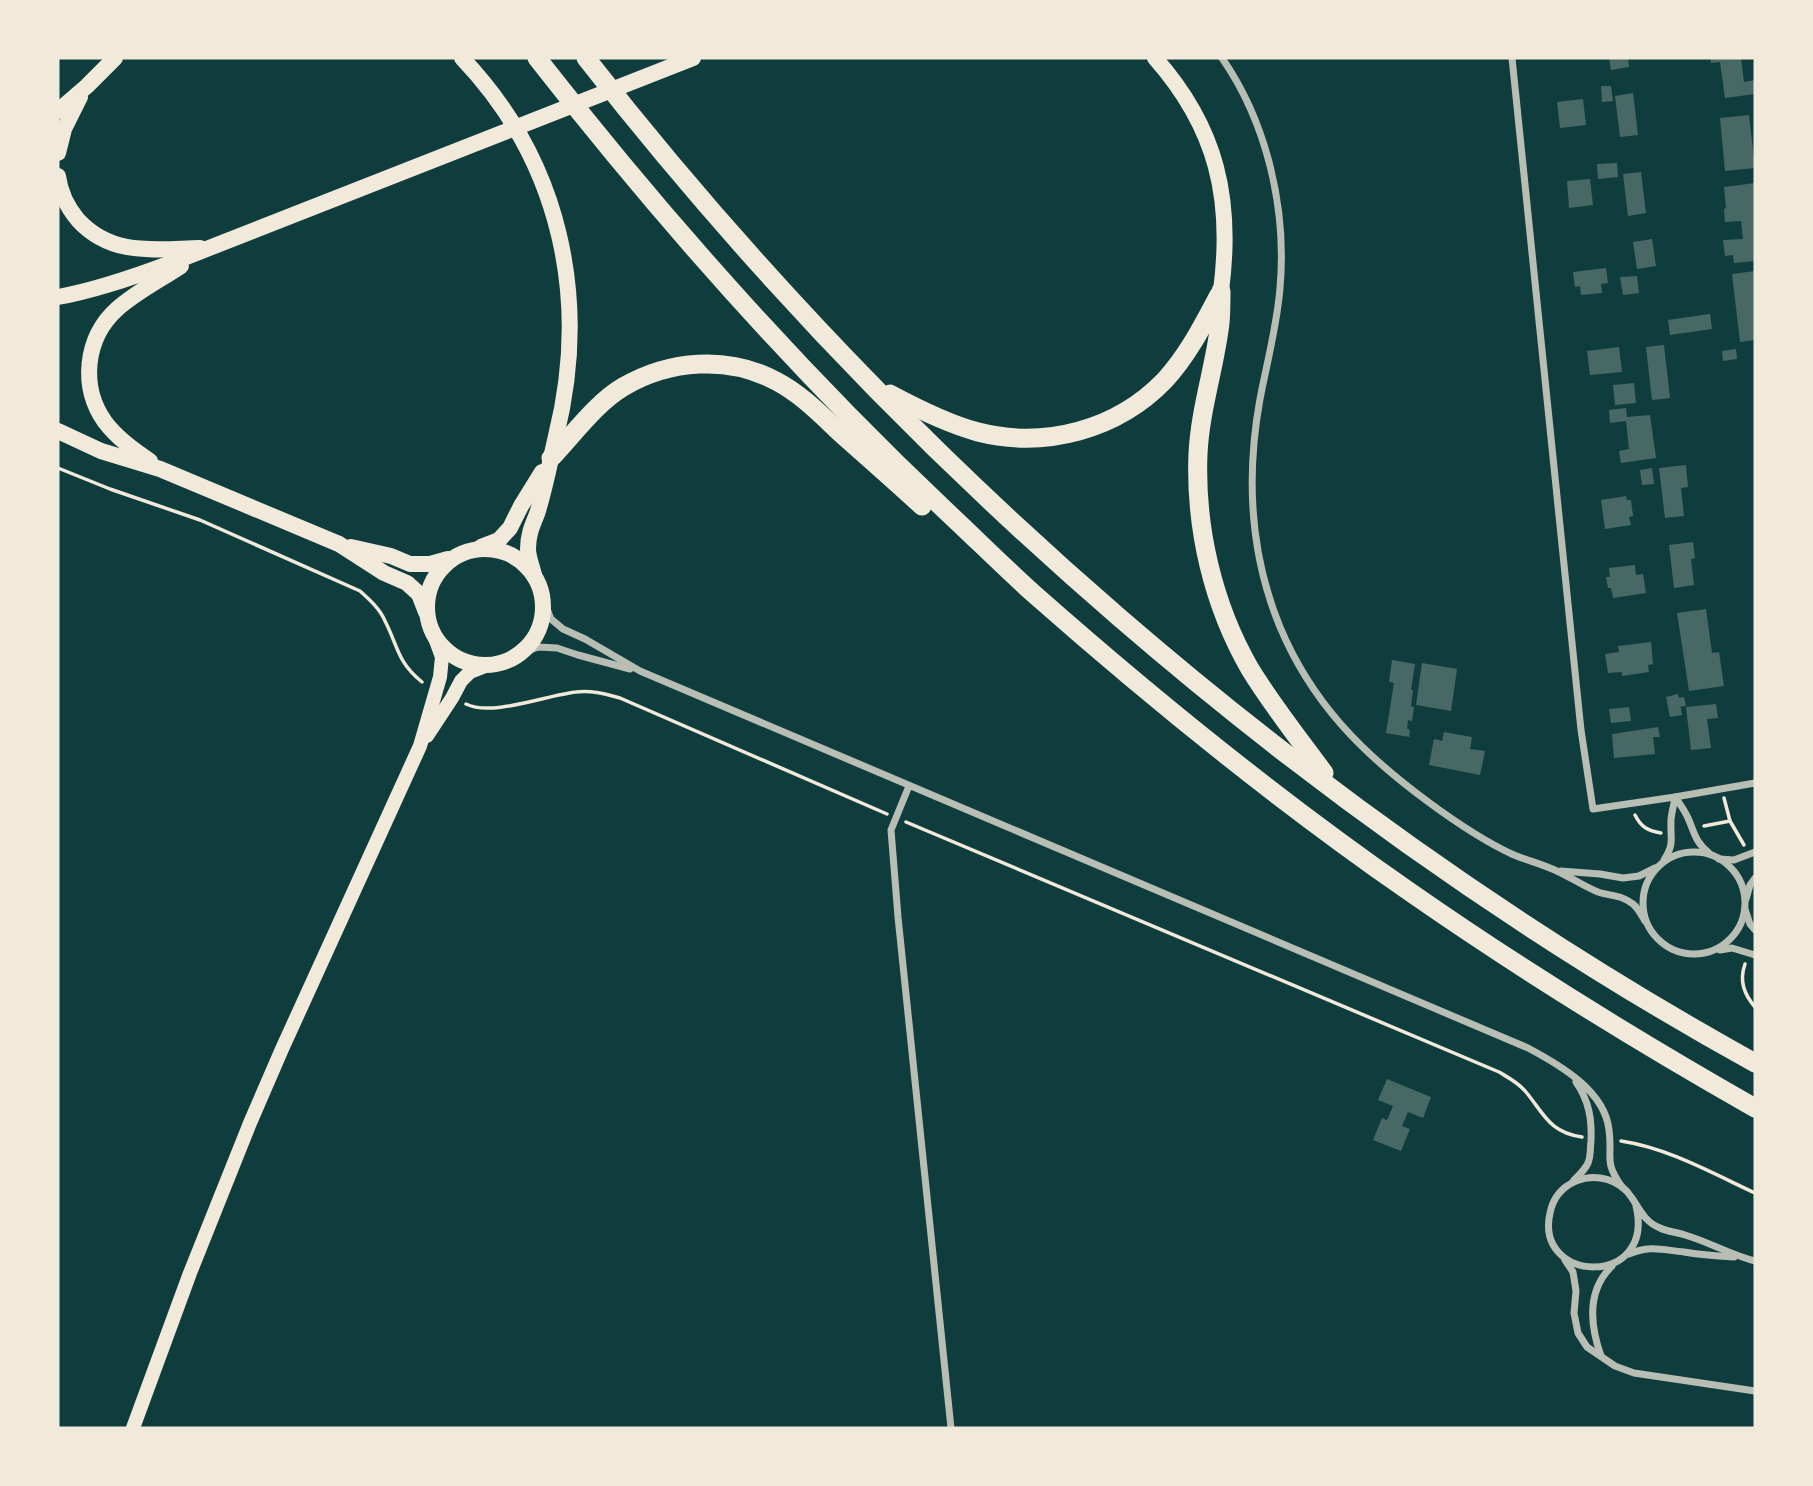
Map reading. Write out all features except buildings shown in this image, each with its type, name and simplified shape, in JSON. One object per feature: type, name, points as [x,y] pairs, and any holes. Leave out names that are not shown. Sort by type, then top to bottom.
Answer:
[{"type":"highway","points":[[537,58],[657,207],[734,295],[891,459],[1042,601],[1185,722],[1282,798],[1409,891],[1592,1012],[1755,1108]]},
{"type":"highway","points":[[586,58],[730,233],[820,331],[1008,518],[1090,592],[1195,680],[1339,793],[1429,858],[1615,981],[1755,1063]]},
{"type":"highway","points":[[871,384],[916,408],[979,432],[1028,439],[1068,434],[1096,426],[1122,414],[1164,380],[1196,338],[1221,291]]},
{"type":"highway","points":[[1221,291],[1220,321],[1198,454],[1200,502],[1208,562],[1233,636],[1250,668],[1270,700],[1339,793]]},
{"type":"highway","points":[[551,458],[600,404],[621,387],[646,375],[673,367],[699,363],[726,365],[752,371],[776,381],[805,400],[924,508],[996,559]]},
{"type":"main road","points":[[58,111],[115,58]]},
{"type":"main road","points":[[462,58],[492,92],[513,122],[547,194],[563,249],[570,316],[568,379],[537,514],[529,531],[528,552],[534,575]]},
{"type":"main road","points":[[58,297],[133,277],[693,58]]},
{"type":"main road","points":[[1155,58],[1170,75],[1196,115],[1218,174],[1226,228],[1221,291]]},
{"type":"main road","points":[[58,153],[64,129],[87,86]]},
{"type":"main road","points":[[58,176],[65,199],[74,214],[100,238],[117,246],[134,249],[209,248]]},
{"type":"main road","points":[[160,469],[115,434],[104,421],[90,387],[88,368],[91,351],[97,335],[118,308],[209,248]]},
{"type":"main road","points":[[58,431],[101,451],[160,469],[339,544],[391,556],[411,564],[430,565],[499,540],[510,528],[551,458]]},
{"type":"main road","points":[[132,1428],[250,1124],[420,746],[440,677],[442,657],[419,594],[407,583],[384,573],[339,544]]},
{"type":"main road","points":[[420,746],[453,698],[461,681],[470,672],[505,662],[520,654],[531,643],[539,629],[543,599],[534,575],[523,562],[510,553],[494,548],[478,548]]},
{"type":"main road","points":[[426,612],[428,592],[436,573],[451,558]]},
{"type":"main road","points":[[435,638],[445,650],[458,659],[472,664],[488,665]]},
{"type":"street","points":[[1222,58],[1256,125],[1267,157],[1280,220],[1282,255],[1277,320],[1261,398],[1252,468],[1252,505],[1268,595],[1293,656],[1330,712],[1376,762],[1449,818],[1513,854],[1598,891],[1622,897],[1634,905],[1654,936],[1665,946],[1680,953],[1696,955],[1732,948],[1753,954]]},
{"type":"street","points":[[1512,58],[1581,730],[1593,809],[1755,782]]},
{"type":"street","points":[[543,599],[551,618],[563,629],[640,671],[1551,1060],[1599,1100],[1609,1130],[1609,1163],[1622,1187],[1631,1196],[1640,1219],[1639,1233],[1634,1245],[1602,1276],[1596,1290],[1594,1335],[1601,1356]]},
{"type":"street","points":[[520,654],[538,647],[557,648],[640,671]]},
{"type":"street","points":[[909,786],[891,830],[951,1428]]},
{"type":"street","points":[[1646,921],[1642,907],[1644,892],[1649,878],[1671,849],[1675,797]]},
{"type":"street","points":[[1675,797],[1699,845],[1729,867],[1737,877],[1743,889],[1744,905],[1750,924],[1755,930]]},
{"type":"street","points":[[1556,871],[1623,878],[1639,876],[1674,856],[1687,853],[1734,860],[1753,853]]},
{"type":"street","points":[[1712,951],[1735,934],[1741,922],[1749,885],[1755,878]]},
{"type":"street","points":[[1572,1076],[1587,1101],[1591,1120],[1589,1161],[1555,1198],[1548,1220],[1549,1234],[1573,1272],[1576,1291],[1574,1313],[1578,1333],[1587,1347],[1615,1366],[1634,1373],[1755,1391]]},
{"type":"street","points":[[1571,1183],[1583,1178],[1597,1177],[1611,1180],[1622,1187]]},
{"type":"street","points":[[1636,1206],[1647,1221],[1661,1229],[1686,1235],[1755,1261]]},
{"type":"street","points":[[1625,1256],[1640,1249],[1658,1247],[1745,1258]]},
{"type":"street","points":[[1562,1256],[1574,1264],[1588,1268],[1603,1268],[1616,1263]]},
{"type":"path","points":[[1722,788],[1730,821],[1753,853]]},
{"type":"path","points":[[1753,954],[1742,973],[1747,998],[1755,1007]]}]
